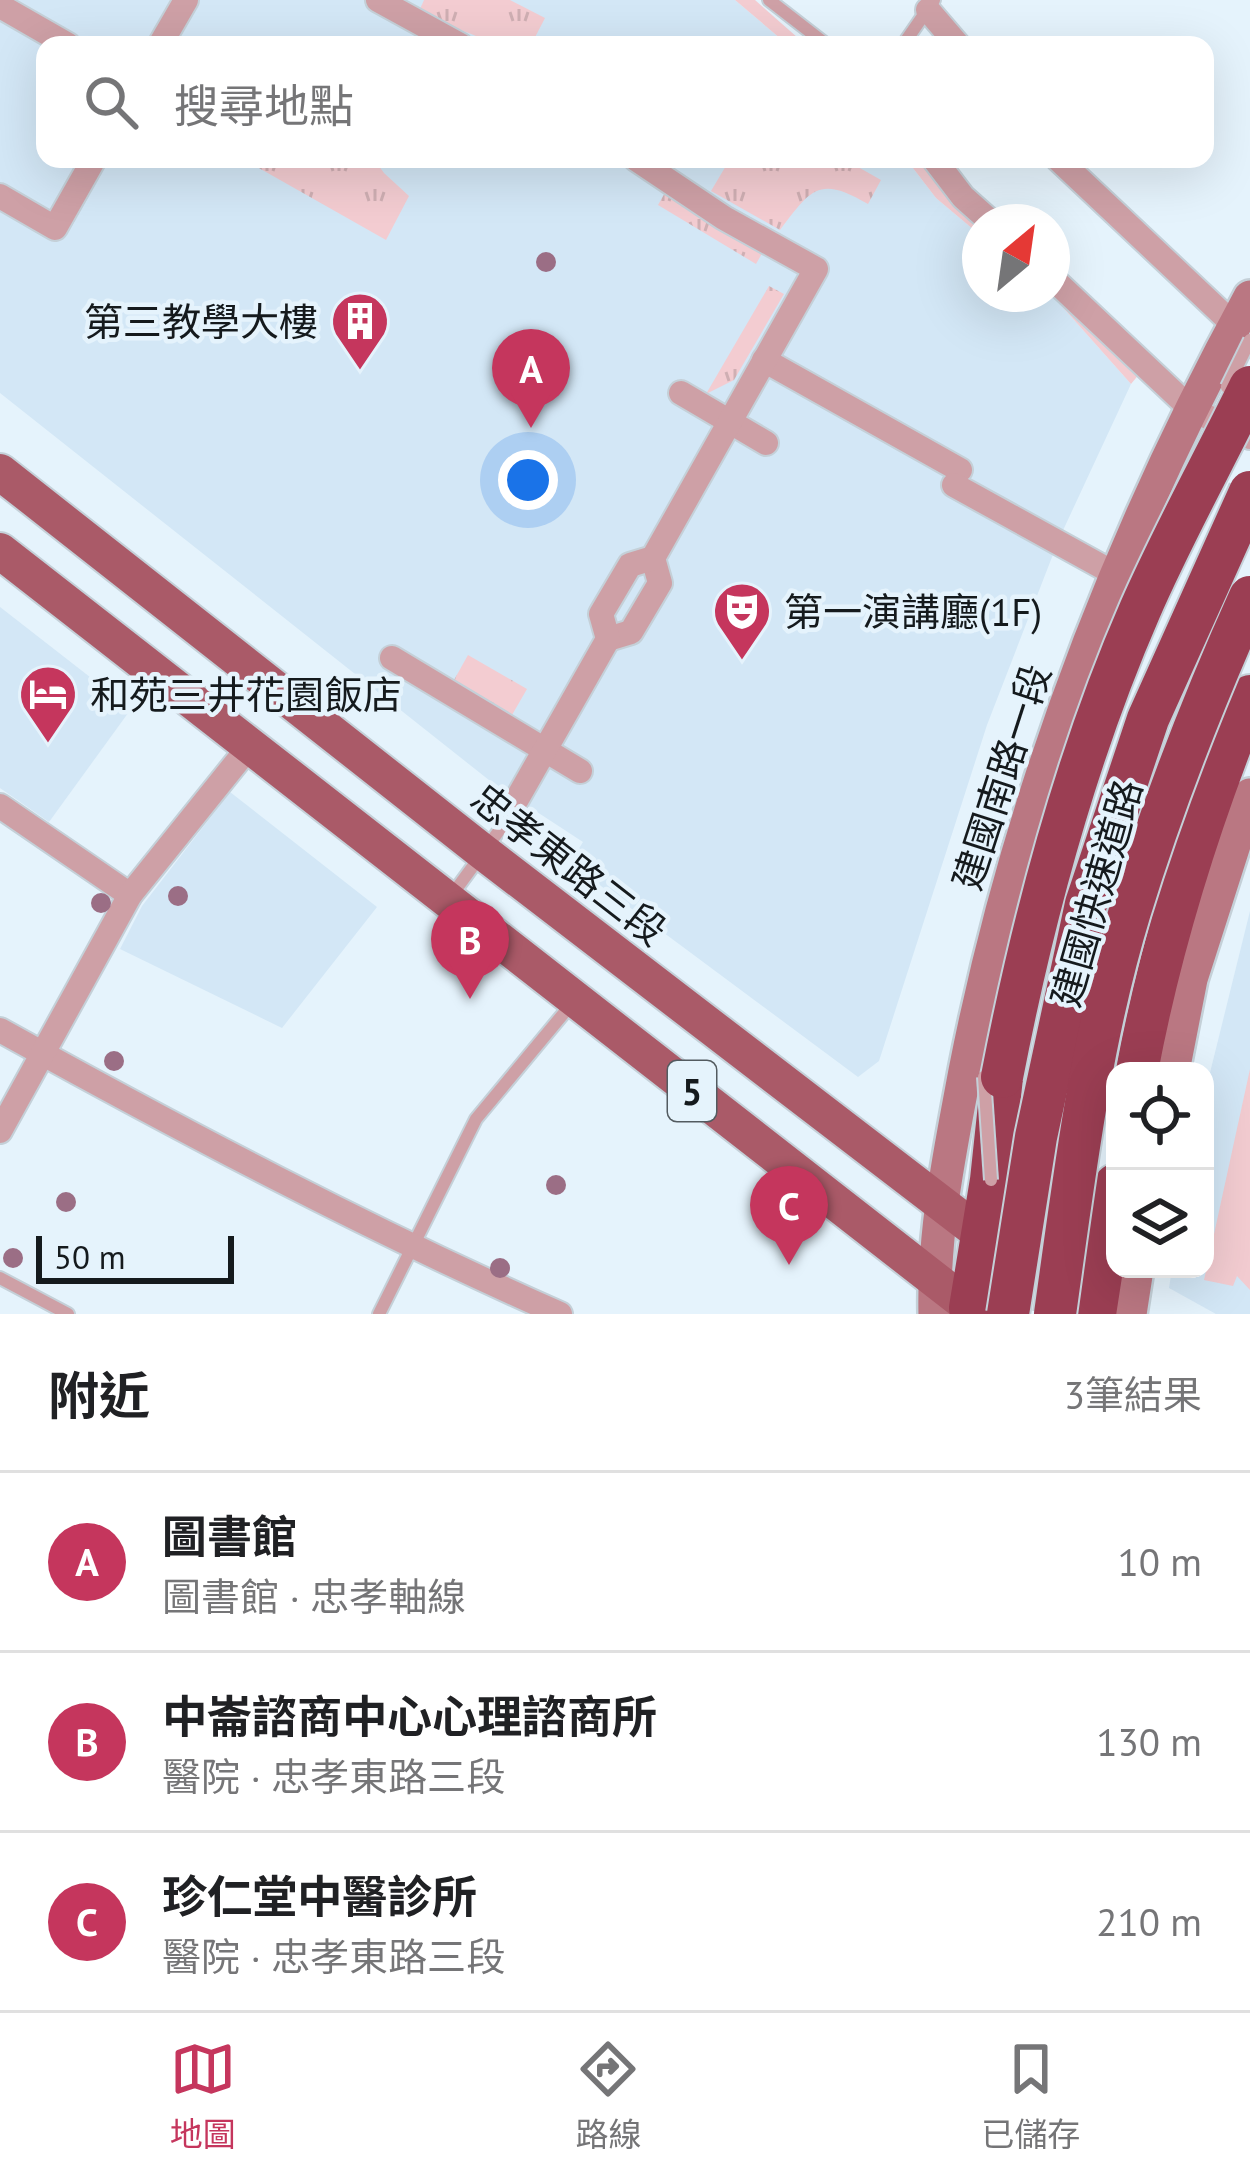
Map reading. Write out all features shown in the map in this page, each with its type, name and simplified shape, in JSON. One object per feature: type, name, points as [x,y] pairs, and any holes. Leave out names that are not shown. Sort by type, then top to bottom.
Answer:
[{"type":"highway","points":[[965,1306],[991,1180],[993,1073],[1042,896],[1102,705],[1141,608],[1250,387]]},
{"type":"highway","name":"建國快速道路","points":[[965,1306],[1036,1137],[1086,904],[1148,719],[1250,492]]},
{"type":"highway","name":"建國快速道路","points":[[1054,1314],[1100,1030],[1130,912],[1208,690],[1250,597]]},
{"type":"highway","points":[[1139,1062],[1188,870],[1216,780],[1250,696]]},
{"type":"highway","points":[[1094,1314],[1106,1269]]},
{"type":"main road","name":"忠孝東路三段","points":[[0,472],[939,1206],[1094,1314]]},
{"type":"main road","name":"5","points":[[0,550],[965,1306]]},
{"type":"street","points":[[165,36],[186,0]]},
{"type":"street","points":[[378,0],[444,36]]},
{"type":"street","points":[[925,3],[951,36]]},
{"type":"street","points":[[0,6],[52,36]]},
{"type":"street","points":[[0,196],[55,227],[89,168]]},
{"type":"street","points":[[517,799],[608,639],[631,632],[660,583],[653,558],[816,269],[724,218],[649,168]]},
{"type":"street","points":[[941,168],[971,204]]},
{"type":"street","points":[[1068,168],[1245,320]]},
{"type":"street","points":[[1070,296],[1197,421],[1250,436]]},
{"type":"street","name":"建國南路一段","points":[[965,1306],[939,1206],[1005,896],[1049,747],[1245,320]]},
{"type":"street","points":[[764,360],[1122,583]]},
{"type":"street","points":[[681,393],[766,443]]},
{"type":"street","points":[[392,658],[580,771]]},
{"type":"street","points":[[0,1131],[130,895],[249,747]]},
{"type":"street","points":[[1175,1062],[1191,980],[1249,804]]},
{"type":"street","points":[[0,806],[130,895]]},
{"type":"street","points":[[0,1030],[411,1248],[560,1314]]},
{"type":"street","points":[[1124,1278],[1130,1314]]},
{"type":"lane","points":[[770,0],[815,36]]},
{"type":"lane","points":[[908,36],[925,3]]},
{"type":"lane","points":[[1103,652],[1122,583]]},
{"type":"lane","points":[[1059,776],[1088,692]]},
{"type":"lane","points":[[1150,1062],[1176,957],[1250,730]]},
{"type":"lane","points":[[449,900],[517,799]]},
{"type":"lane","points":[[1001,1002],[1048,821]]},
{"type":"lane","points":[[379,1314],[476,1119],[575,999]]},
{"type":"lane","points":[[0,1278],[68,1314]]},
{"type":"shaded area","points":[[0,0],[735,0],[777,36],[36,36],[36,168],[913,168],[936,198],[962,220],[962,312],[1067,312],[1131,384],[1059,539],[987,725],[879,1061],[858,1077],[570,863],[583,842],[494,784],[0,393]]},
{"type":"shaded area","name":"和苑三井花園飯店","points":[[0,607],[131,709],[49,822],[0,788]]},
{"type":"shaded area","points":[[230,792],[377,907],[282,1028],[120,949],[142,906]]},
{"type":"shaded area","points":[[1250,911],[1250,1314],[1216,1314],[1169,1288],[1171,1278],[1214,1278],[1213,1062]]},
{"type":"green space","points":[[424,0],[510,0],[545,18],[536,36],[478,36],[420,9]]},
{"type":"green space","points":[[735,0],[755,0],[796,36],[777,36]]},
{"type":"green space","points":[[259,168],[380,168],[409,196],[386,240]]},
{"type":"green space","points":[[725,168],[860,168],[881,180],[868,204],[838,190],[817,191],[780,230],[711,191]]},
{"type":"green space","points":[[913,168],[947,168],[969,204],[962,204],[962,220],[936,198]]},
{"type":"green space","points":[[666,191],[764,250],[756,264],[658,205]]},
{"type":"green space","points":[[1070,282],[1154,356],[1131,384],[1067,312]]},
{"type":"green space","points":[[769,286],[784,294],[734,380],[706,394]]},
{"type":"green space","points":[[468,655],[527,689],[512,715],[454,680]]},
{"type":"green space","points":[[1250,1069],[1250,1290],[1237,1276],[1233,1286],[1204,1280],[1214,1278],[1214,1234]]},
{"type":"place","name":"第三教學大樓","points":[[360,372]]},
{"type":"place","name":"圖書館","points":[[531,428]]},
{"type":"place","name":"第一演講廳(1F)","points":[[742,662]]},
{"type":"place","name":"和苑三井花園飯店","points":[[48,745]]},
{"type":"place","name":"中崙諮商中心心理諮商所","points":[[470,999]]},
{"type":"place","name":"珍仁堂中醫診所","points":[[789,1265]]}]
